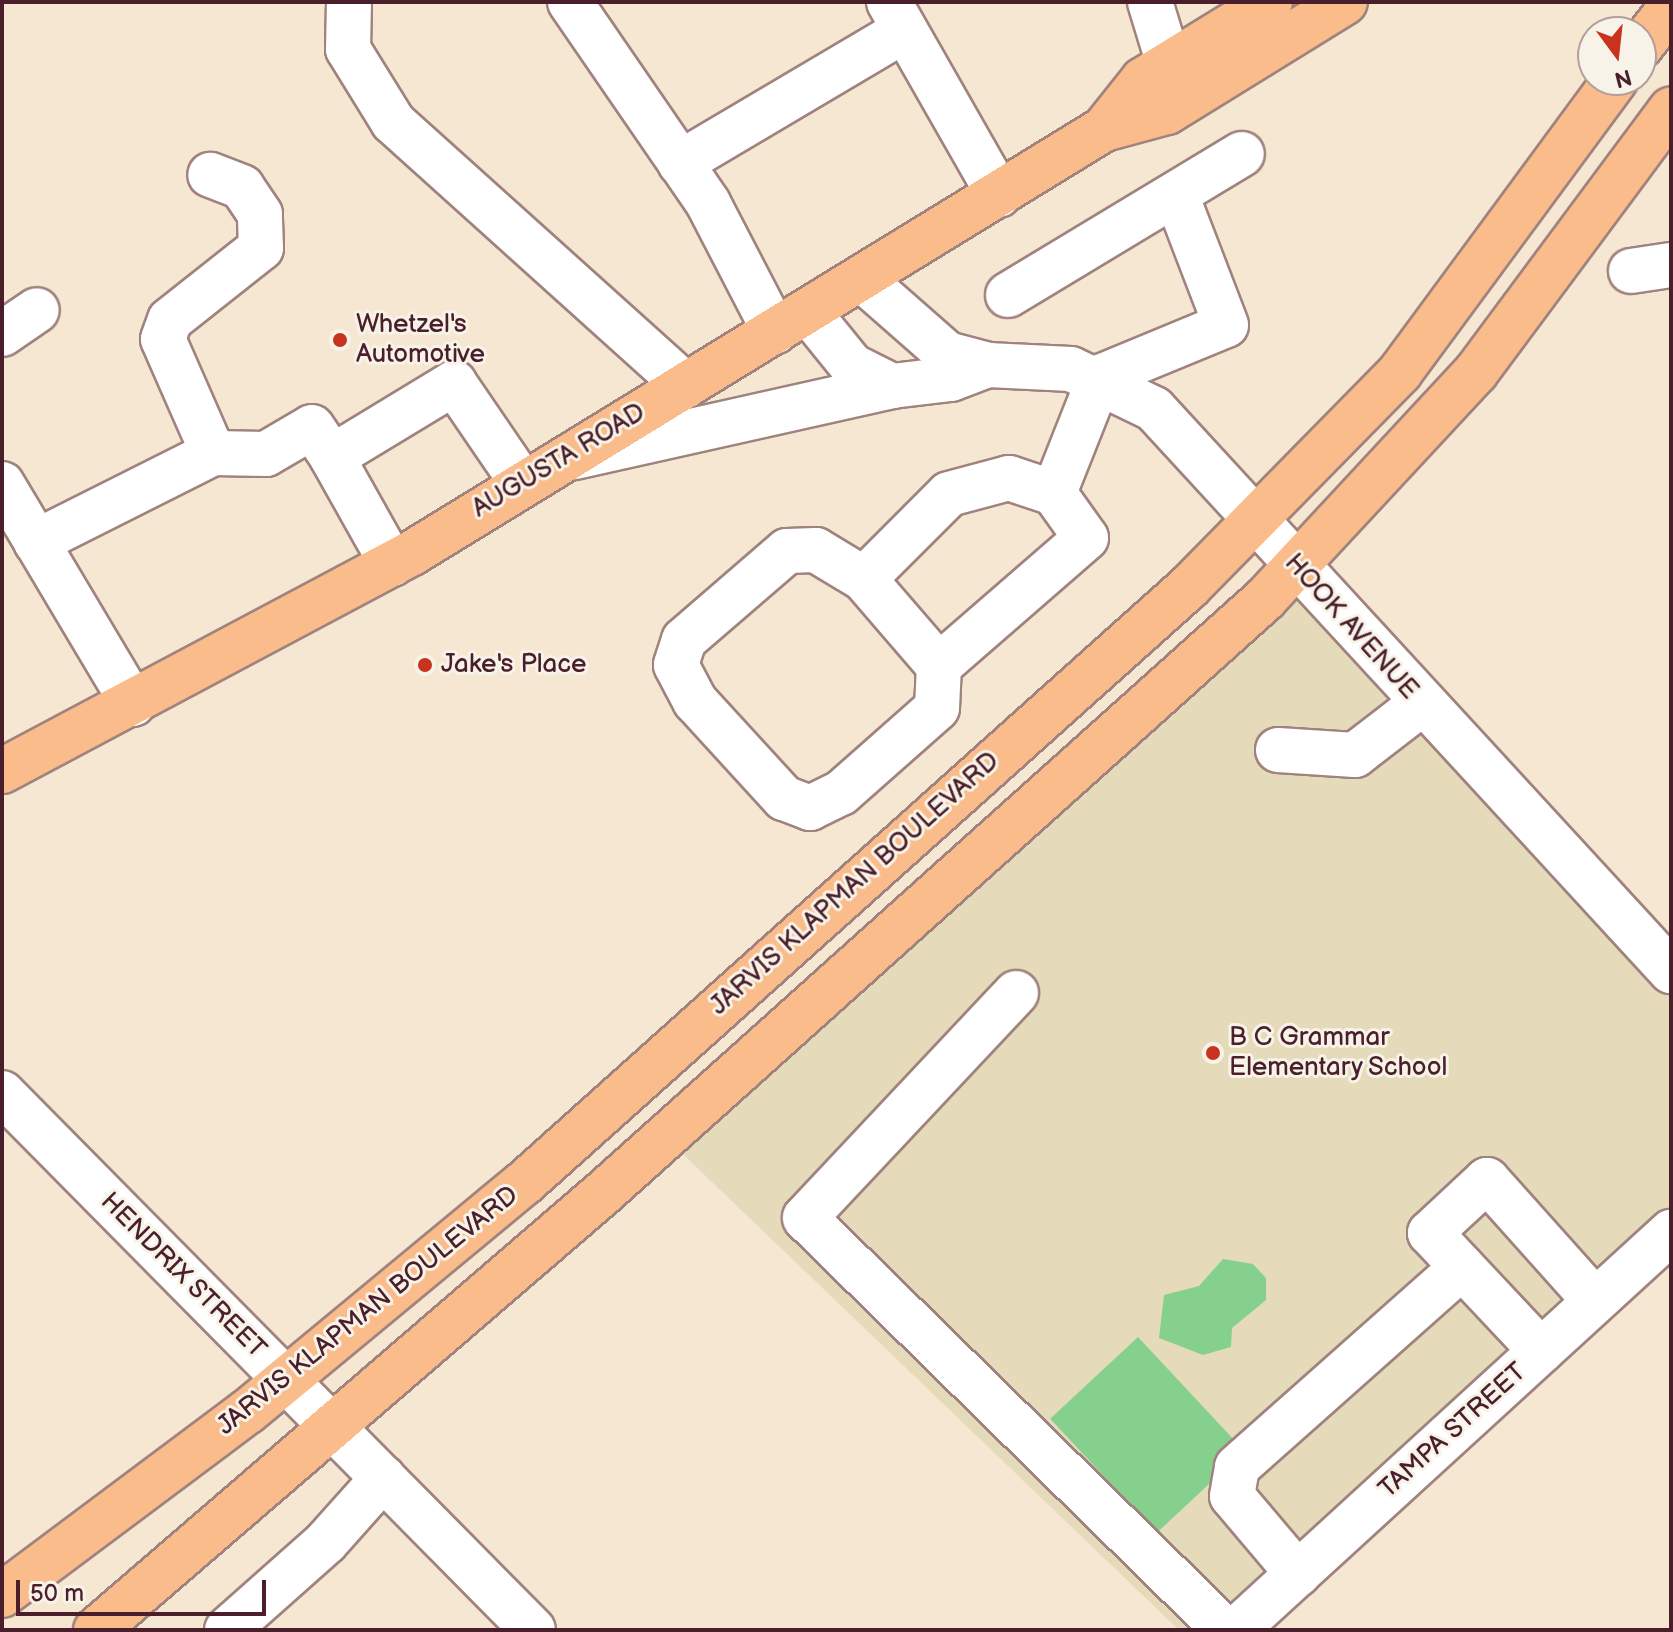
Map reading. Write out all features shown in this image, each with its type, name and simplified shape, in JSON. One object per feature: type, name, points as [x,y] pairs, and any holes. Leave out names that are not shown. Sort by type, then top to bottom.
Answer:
[{"type":"main road","name":"AUGUSTA ROAD","points":[[1104,129],[1143,80],[1270,2]]},
{"type":"main road","name":"AUGUSTA ROAD","points":[[2,771],[392,564],[540,472],[864,281],[1104,129],[1167,112],[1345,2]]},
{"type":"main road","points":[[1657,25],[1671,7]]},
{"type":"main road","name":"JARVIS KLAPMAN BOULEVARD","points":[[2,1595],[286,1380],[617,1102],[1257,521],[1400,372],[1603,96]]},
{"type":"main road","points":[[96,1630],[333,1428],[1296,567],[1476,372],[1671,109]]},
{"type":"street","points":[[349,2],[348,49],[393,122],[686,386]]},
{"type":"street","points":[[570,2],[792,323],[852,366],[892,386]]},
{"type":"street","points":[[1150,2],[1169,64]]},
{"type":"street","points":[[680,163],[897,16],[999,195]]},
{"type":"street","points":[[1008,295],[1242,154]]},
{"type":"street","points":[[210,175],[242,187],[260,214],[261,248],[170,320],[163,339],[213,453]]},
{"type":"street","points":[[1054,493],[1100,377],[1226,325],[1176,195]]},
{"type":"street","name":"HOOK AVENUE","points":[[864,281],[926,343],[988,365],[1100,377],[1154,409],[1421,704],[1671,971]]},
{"type":"street","points":[[2,334],[37,310]]},
{"type":"street","name":"HOOK AVENUE","points":[[540,472],[892,386],[951,379],[988,365]]},
{"type":"street","points":[[332,457],[454,383],[540,472]]},
{"type":"street","points":[[36,542],[213,453],[266,454],[312,427],[392,564]]},
{"type":"street","points":[[864,579],[949,494],[1009,478],[1054,493],[1086,538],[939,666]]},
{"type":"street","points":[[2,484],[133,704]]},
{"type":"street","points":[[816,550],[864,579],[939,666],[937,708],[841,793],[810,808],[784,798],[695,701],[676,665],[684,640],[787,551],[816,550]]},
{"type":"street","points":[[1278,750],[1355,755],[1421,704]]},
{"type":"street","points":[[1016,993],[805,1218],[1225,1630]]},
{"type":"street","name":"HENDRIX STREET","points":[[2,1093],[533,1630]]},
{"type":"street","points":[[1541,1351],[1430,1233],[1487,1180],[1595,1301]]},
{"type":"street","name":"TAMPA STREET","points":[[1236,1630],[1671,1232]]},
{"type":"street","points":[[1298,1574],[1232,1496],[1237,1467],[1462,1267]]},
{"type":"street","points":[[227,1630],[326,1542],[383,1478]]},
{"type":"shaded area","name":"B C Grammar Elementary School","points":[[1296,567],[1671,970],[1671,1232],[1236,1630],[1179,1630],[664,1136]]},
{"type":"green space","points":[[1223,1259],[1253,1264],[1266,1278],[1266,1300],[1232,1328],[1231,1347],[1203,1355],[1159,1338],[1164,1295],[1199,1286]]},
{"type":"green space","points":[[1138,1337],[1244,1451],[1157,1533],[1050,1419]]},
{"type":"place","name":"Whetzel's Automotive","points":[[340,340]]},
{"type":"place","name":"Jake's Place","points":[[425,665]]},
{"type":"place","name":"B C Grammar Elementary School","points":[[1213,1053]]}]
